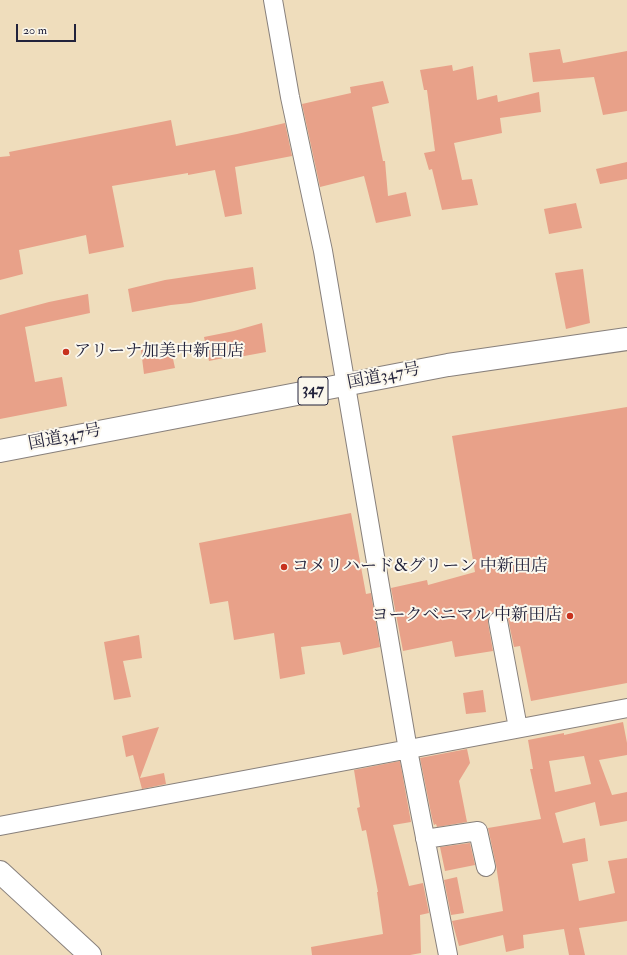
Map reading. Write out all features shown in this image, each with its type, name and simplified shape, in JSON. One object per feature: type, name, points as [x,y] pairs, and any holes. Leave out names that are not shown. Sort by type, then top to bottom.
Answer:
[{"type":"main road","name":"国道347号","points":[[0,451],[448,365],[627,339]]},
{"type":"main road","points":[[0,872],[90,955]]},
{"type":"street","points":[[273,0],[290,97],[323,251],[408,750],[448,955]]},
{"type":"street","points":[[498,621],[518,728]]},
{"type":"street","points":[[0,826],[627,708]]},
{"type":"street","points":[[425,840],[478,831],[486,867]]},
{"type":"building","points":[[560,49],[563,63],[627,51],[627,111],[603,115],[594,77],[533,82],[529,53]]},
{"type":"building","points":[[452,65],[453,71],[473,66],[477,100],[497,95],[498,102],[539,92],[541,112],[500,118],[502,133],[454,143],[462,180],[472,179],[478,205],[442,210],[432,169],[429,170],[424,153],[435,151],[427,90],[424,90],[420,70]]},
{"type":"building","points":[[383,81],[389,103],[372,107],[383,161],[385,161],[388,196],[406,192],[411,216],[376,223],[364,176],[320,187],[302,104],[351,93],[350,87]]},
{"type":"building","points":[[171,120],[176,146],[285,123],[292,156],[235,167],[242,214],[225,217],[215,170],[112,186],[124,247],[89,254],[86,235],[19,250],[23,274],[0,280],[0,157],[10,156],[9,152]]},
{"type":"building","points":[[627,162],[627,179],[600,184],[596,169]]},
{"type":"building","points":[[576,203],[582,228],[549,234],[544,209]]},
{"type":"building","points":[[253,267],[256,289],[190,303],[132,312],[128,289],[165,280]]},
{"type":"building","points":[[583,269],[590,323],[566,329],[555,273]]},
{"type":"building","points":[[88,294],[90,313],[25,327],[35,382],[62,377],[67,406],[0,419],[0,315],[49,302]]},
{"type":"building","points":[[262,323],[266,352],[239,357],[238,355],[209,361],[204,337],[234,331]]},
{"type":"building","points":[[170,345],[175,368],[144,374],[141,350]]},
{"type":"building","name":"ヨークベニマル 中新田店","points":[[627,407],[627,683],[531,701],[520,646],[514,647],[508,619],[506,614],[501,611],[492,613],[488,618],[493,651],[455,657],[452,641],[403,651],[391,588],[427,580],[428,585],[475,572],[452,436]]},
{"type":"building","points":[[351,513],[366,594],[371,593],[380,647],[343,655],[340,642],[301,647],[305,674],[280,679],[274,633],[234,640],[228,601],[210,604],[199,543]]},
{"type":"building","points":[[139,635],[142,658],[123,661],[131,697],[114,700],[104,642]]},
{"type":"building","points":[[483,690],[486,712],[466,714],[463,693]]},
{"type":"building","points":[[623,722],[627,743],[627,755],[599,760],[612,795],[627,792],[627,821],[600,826],[595,802],[555,813],[563,843],[585,838],[588,861],[572,864],[579,901],[615,893],[608,861],[627,858],[627,921],[579,928],[585,955],[569,955],[564,929],[523,935],[524,948],[506,952],[503,935],[459,946],[452,921],[503,911],[496,865],[488,828],[541,819],[530,769],[533,769],[528,740],[564,733],[564,735]],"holes":[[[584,756],[591,784],[555,792],[549,761]]]},
{"type":"building","points":[[159,727],[140,778],[164,773],[166,784],[142,789],[133,755],[126,757],[122,736]]},
{"type":"building","points":[[467,749],[470,763],[459,781],[467,822],[437,827],[436,824],[434,825],[432,818],[420,758]]},
{"type":"building","points":[[400,761],[411,822],[393,825],[409,886],[423,883],[429,913],[420,915],[421,953],[410,955],[312,955],[311,947],[383,934],[378,892],[366,830],[362,831],[357,808],[360,807],[354,770]]},
{"type":"building","points":[[470,843],[475,865],[445,871],[440,847]]},
{"type":"building","points":[[457,877],[464,913],[451,915],[444,880]]},
{"type":"place","name":"アリーナ加美中新田店","points":[[66,352]]},
{"type":"place","name":"コメリハード&グリーン 中新田店","points":[[284,567]]},
{"type":"place","name":"ヨークベニマル 中新田店","points":[[570,616]]}]
